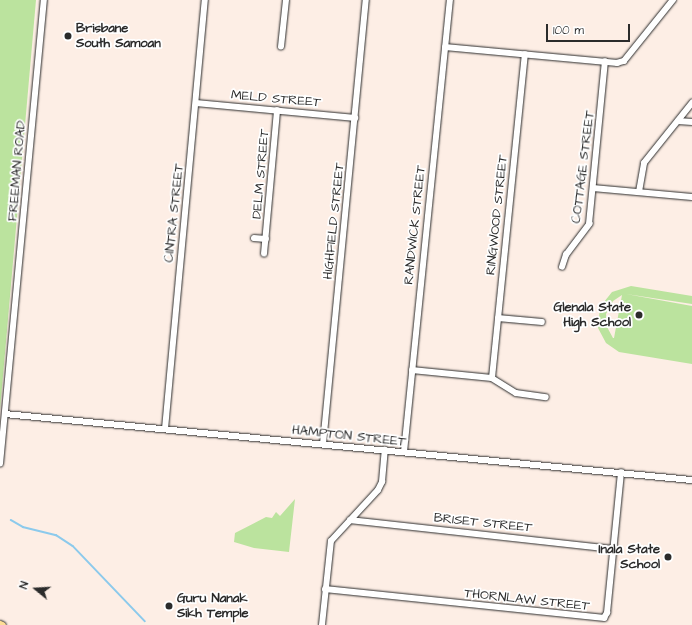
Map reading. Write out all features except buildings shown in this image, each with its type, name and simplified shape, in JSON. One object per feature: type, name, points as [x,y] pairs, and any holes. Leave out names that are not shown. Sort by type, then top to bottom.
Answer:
[{"type":"street","name":"FREEMAN ROAD","points":[[0,464],[44,0]]},
{"type":"street","name":"CINTRA STREET","points":[[165,429],[206,0]]},
{"type":"street","points":[[281,47],[286,0]]},
{"type":"street","name":"HIGHFIELD STREET","points":[[323,444],[366,0]]},
{"type":"street","name":"RANDWICK STREET","points":[[404,452],[450,0]]},
{"type":"street","points":[[445,47],[605,62],[624,61],[673,0]]},
{"type":"street","name":"RINGWOOD STREET","points":[[492,378],[525,55]]},
{"type":"street","name":"COTTAGE STREET","points":[[562,267],[566,255],[589,224],[605,62]]},
{"type":"street","name":"MELD STREET","points":[[196,103],[355,118]]},
{"type":"street","points":[[639,192],[644,163],[692,103]]},
{"type":"street","name":"DELM STREET","points":[[264,254],[277,111]]},
{"type":"street","points":[[678,121],[692,122]]},
{"type":"street","points":[[593,188],[692,197]]},
{"type":"street","name":"DELM STREET","points":[[254,238],[266,239]]},
{"type":"street","points":[[498,318],[542,322]]},
{"type":"street","points":[[412,370],[492,378],[516,393],[546,397]]},
{"type":"street","name":"HAMPTON STREET","points":[[5,414],[692,480]]},
{"type":"street","points":[[322,625],[331,541],[382,482],[385,450]]},
{"type":"street","name":"THORNLAW STREET","points":[[325,589],[599,619],[604,618],[607,613],[621,473]]},
{"type":"street","name":"BRISET STREET","points":[[350,520],[614,549]]},
{"type":"green space","points":[[0,0],[36,0],[0,410]]},
{"type":"green space","points":[[631,286],[692,296],[692,304],[626,294],[692,306],[692,364],[619,352],[606,343],[598,328],[600,307],[612,292]],"holes":[[[622,295],[614,338],[607,327],[606,314],[613,301]]]},
{"type":"green space","points":[[295,499],[289,552],[254,548],[234,542],[235,533],[266,517],[272,518],[276,512],[280,516]]},
{"type":"waterway","points":[[11,520],[23,527],[56,535],[73,546],[145,621]]},
{"type":"place","name":"Brisbane South Samoan","points":[[68,36]]},
{"type":"place","name":"Glenala State High School","points":[[639,315]]},
{"type":"place","name":"Inala State School","points":[[668,557]]},
{"type":"place","name":"Guru Nanak Sikh Temple","points":[[169,606]]}]
